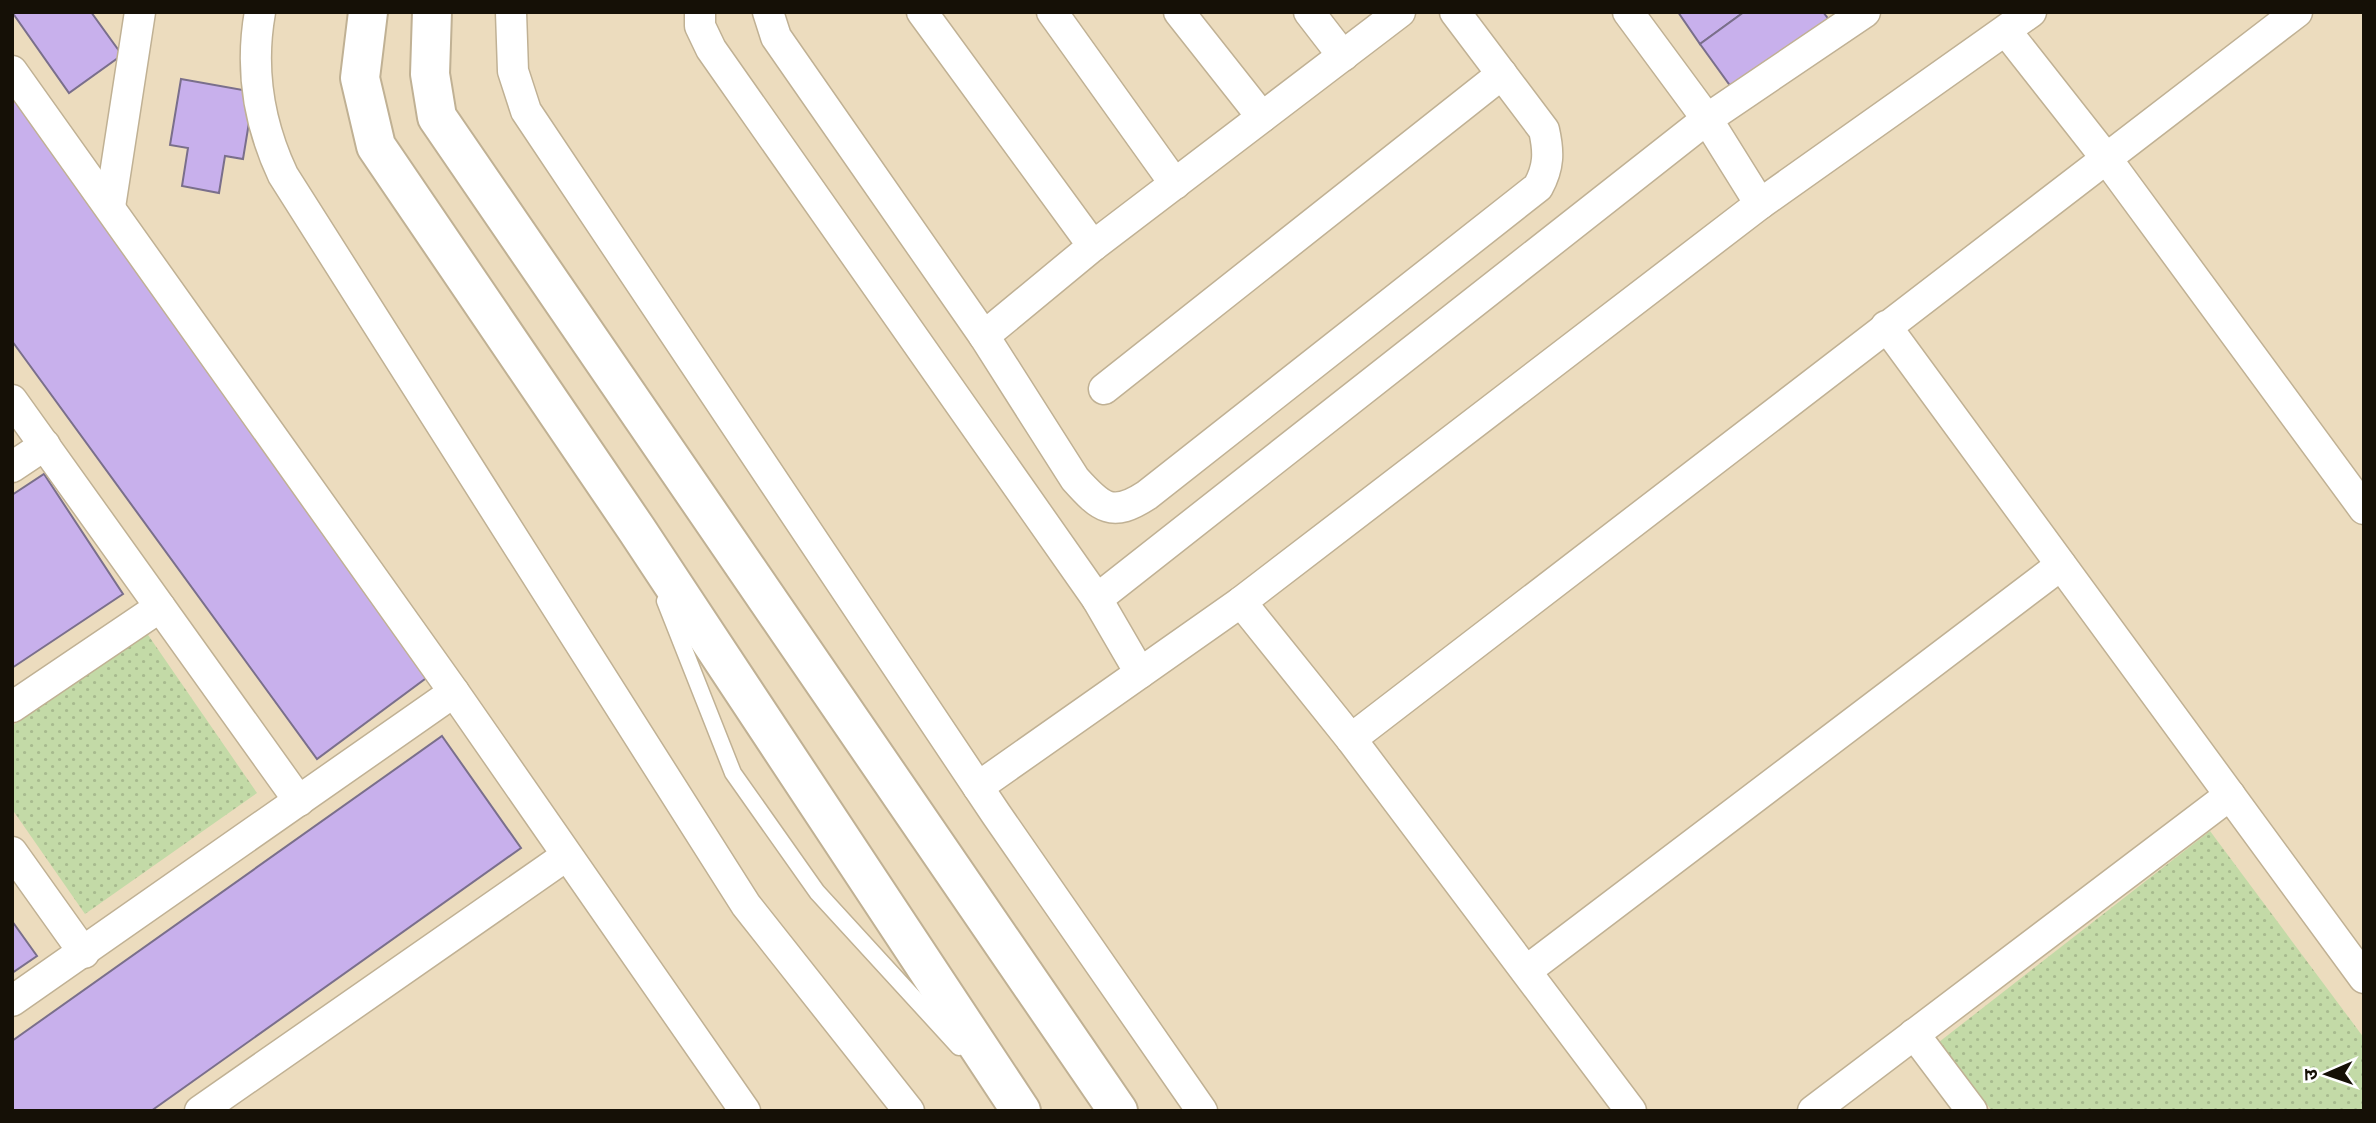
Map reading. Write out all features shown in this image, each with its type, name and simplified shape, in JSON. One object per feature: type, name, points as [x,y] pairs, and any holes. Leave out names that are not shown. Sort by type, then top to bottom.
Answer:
[{"type":"street","points":[[110,206],[140,12]]},
{"type":"street","points":[[260,12],[256,81],[262,119],[268,143],[289,186],[746,905],[909,1111]]},
{"type":"street","points":[[368,12],[360,78],[376,146],[637,530],[1019,1111]]},
{"type":"street","points":[[432,12],[430,74],[438,117],[1118,1111]]},
{"type":"street","points":[[511,12],[513,71],[526,111],[978,787],[1202,1111]]},
{"type":"street","points":[[700,12],[701,26],[711,49],[1097,599],[1140,673]]},
{"type":"street","points":[[922,12],[1093,246]]},
{"type":"street","points":[[1052,12],[1174,184]]},
{"type":"street","points":[[1180,12],[1262,117]]},
{"type":"street","points":[[1309,12],[1343,56]]},
{"type":"street","points":[[984,336],[1093,246],[1400,12]]},
{"type":"street","points":[[773,16],[776,37],[984,336],[1075,479],[1093,499],[1109,509],[1129,507],[1538,187],[1546,171],[1549,151],[1544,130],[1455,12]]},
{"type":"street","points":[[1628,12],[1707,120],[1760,204]]},
{"type":"street","points":[[1097,599],[1707,120],[1866,12]]},
{"type":"street","points":[[978,787],[1241,602],[1760,204],[2031,12]]},
{"type":"street","points":[[1351,739],[2297,12]]},
{"type":"street","points":[[2006,31],[2106,158],[2364,509]]},
{"type":"street","points":[[12,71],[454,692],[745,1111]]},
{"type":"street","points":[[1104,389],[1502,74]]},
{"type":"street","points":[[1886,326],[2364,978]]},
{"type":"street","points":[[12,400],[299,801]]},
{"type":"street","points":[[12,467],[45,445]]},
{"type":"street","points":[[1526,971],[2061,565]]},
{"type":"street","points":[[1241,602],[1351,739],[1631,1111]]},
{"type":"street","points":[[12,707],[160,607]]},
{"type":"street","points":[[12,1001],[454,692]]},
{"type":"street","points":[[1813,1111],[2230,795]]},
{"type":"street","points":[[12,852],[84,953]]},
{"type":"street","points":[[200,1111],[566,856]]},
{"type":"street","points":[[1914,1034],[1972,1111]]},
{"type":"lane","points":[[637,530],[733,773],[817,892],[1019,1111]]},
{"type":"green space","points":[[146,632],[257,793],[85,914],[12,809],[12,726]]},
{"type":"green space","points":[[2210,831],[2364,1038],[2364,1111],[1992,1111],[1939,1042]]},
{"type":"building","points":[[12,12],[91,12],[122,55],[69,93]]},
{"type":"building","points":[[1678,12],[1744,12],[1700,44]]},
{"type":"building","points":[[1744,12],[1823,12],[1830,21],[1734,91],[1700,44]]},
{"type":"building","points":[[181,79],[254,92],[243,159],[225,156],[219,193],[182,186],[188,148],[170,145]]},
{"type":"building","points":[[12,96],[433,673],[317,759],[12,341]]},
{"type":"building","points":[[44,474],[123,594],[12,668],[12,495]]},
{"type":"building","points":[[442,736],[521,848],[151,1111],[12,1111],[12,1041]]},
{"type":"building","points":[[12,921],[37,956],[12,973]]}]
